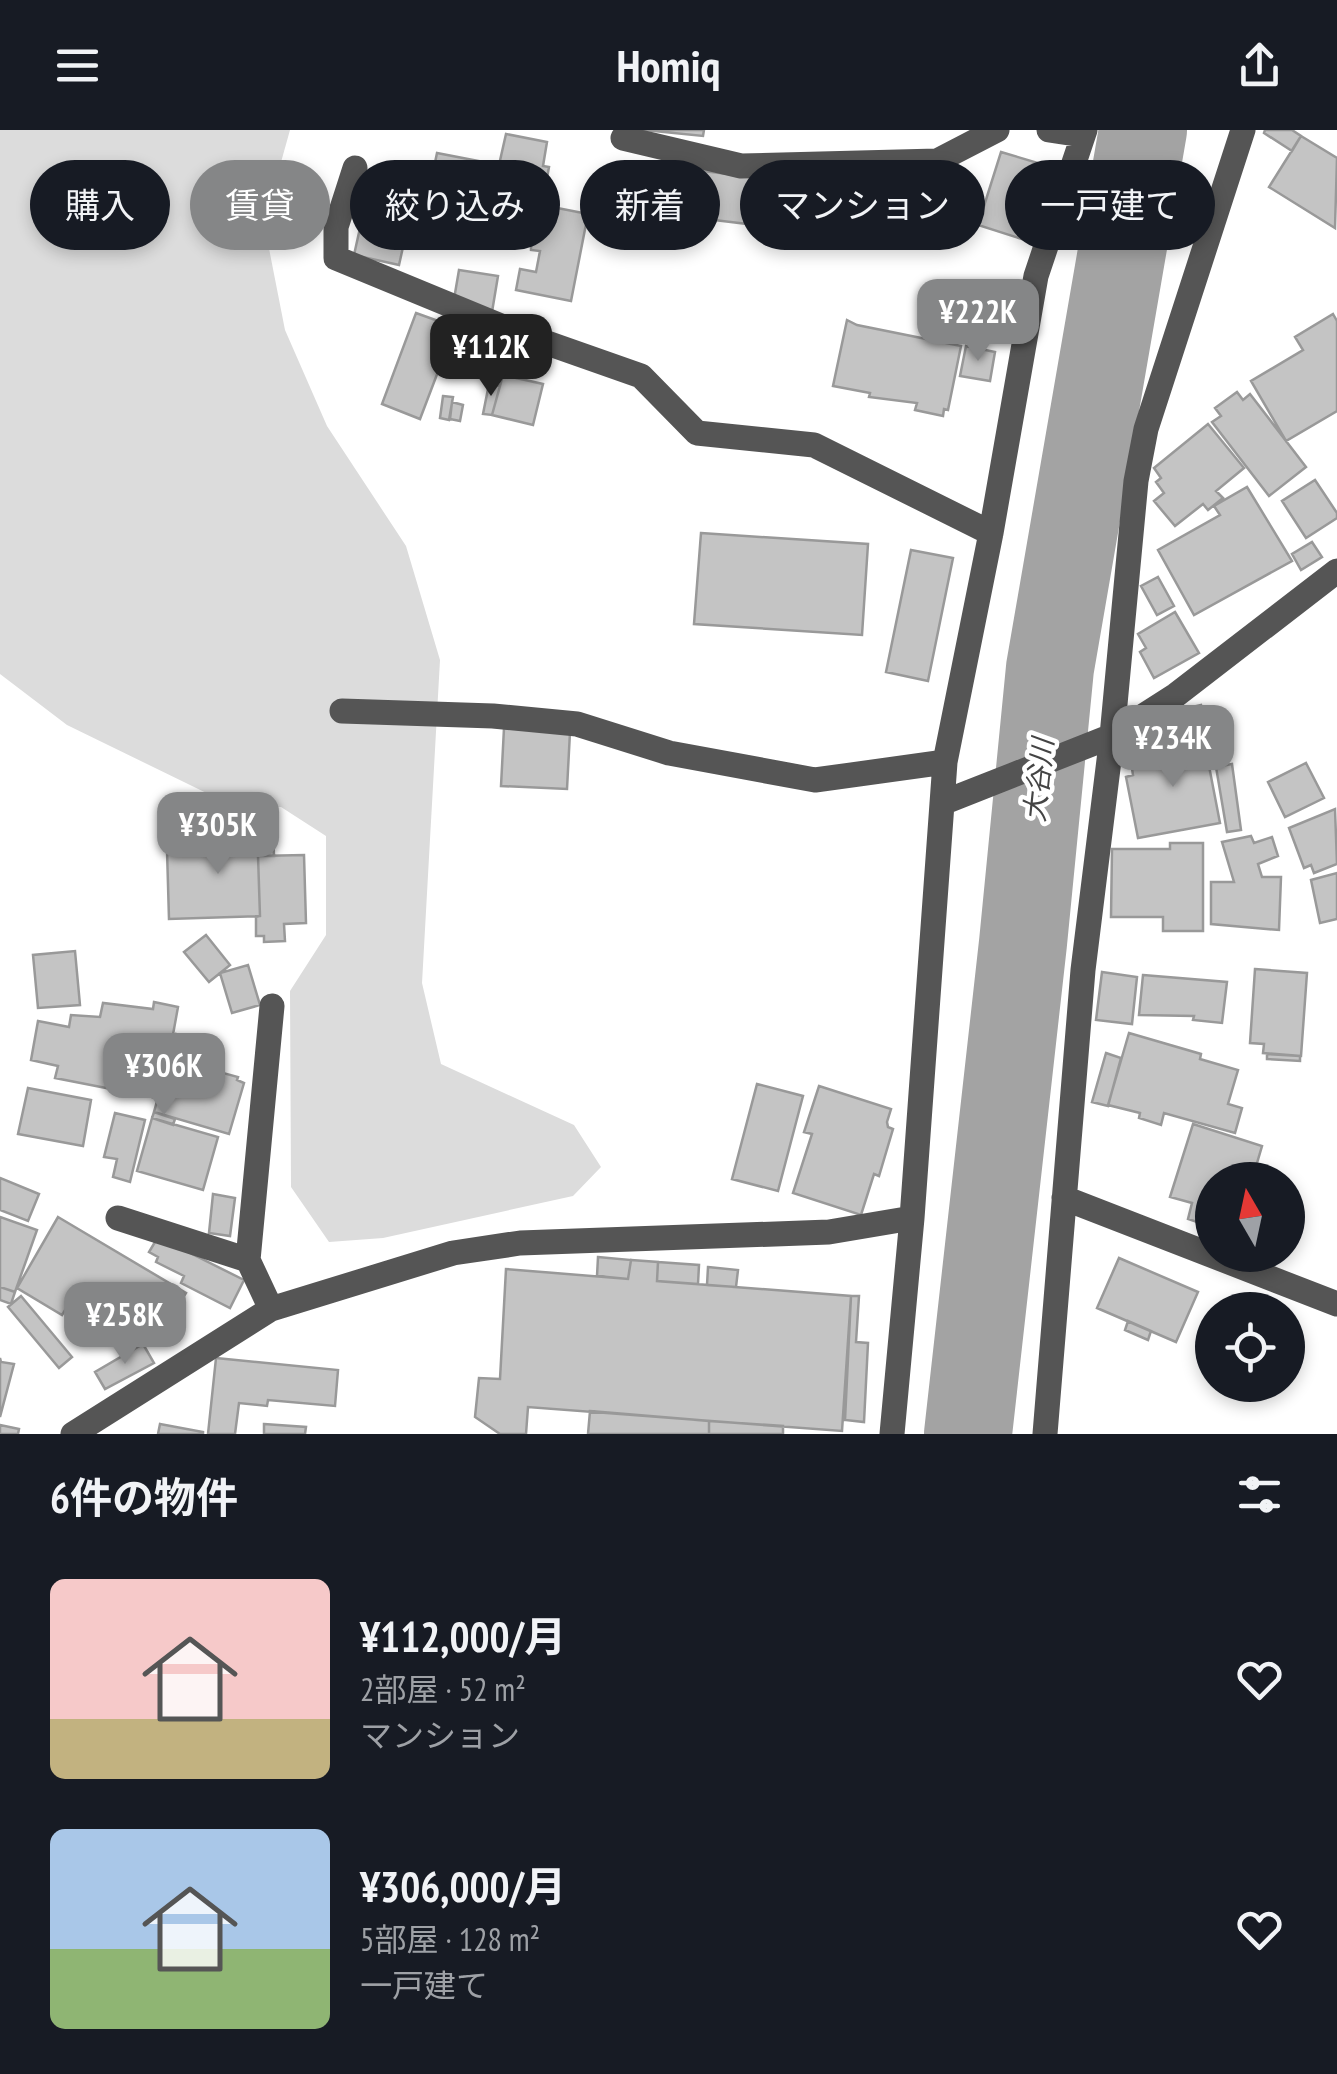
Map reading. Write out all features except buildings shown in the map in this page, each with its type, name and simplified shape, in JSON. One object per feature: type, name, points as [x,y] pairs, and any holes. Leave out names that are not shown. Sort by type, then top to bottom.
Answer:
[{"type":"street","points":[[624,138],[742,166],[937,161],[997,130]]},
{"type":"street","points":[[892,1434],[945,762],[991,533],[1036,276],[1084,133],[1049,130]]},
{"type":"street","points":[[1044,1434],[1105,738],[1136,482],[1146,429],[1243,130]]},
{"type":"street","points":[[350,184],[336,227],[336,258],[513,331],[641,376],[697,434],[814,445],[991,533]]},
{"type":"street","points":[[942,803],[1105,738],[1176,695],[1337,571]]},
{"type":"street","points":[[342,711],[494,716],[576,724],[669,752],[815,780],[945,762]]},
{"type":"street","points":[[271,1309],[248,1260],[272,1006]]},
{"type":"street","points":[[1064,1198],[1337,1304]]},
{"type":"street","points":[[118,1218],[248,1260]]},
{"type":"street","points":[[73,1434],[271,1309],[454,1253],[520,1243],[828,1232],[912,1218]]},
{"type":"shaded area","points":[[0,130],[290,130],[282,160],[190,160],[190,250],[269,250],[285,330],[327,426],[406,546],[440,660],[422,983],[441,1064],[574,1125],[601,1167],[573,1196],[383,1238],[329,1242],[291,1187],[290,991],[326,935],[326,836],[281,807],[229,804],[67,725],[0,674]]},
{"type":"waterway","name":"大谷川","points":[[968,1434],[1050,668],[1143,130]]}]
